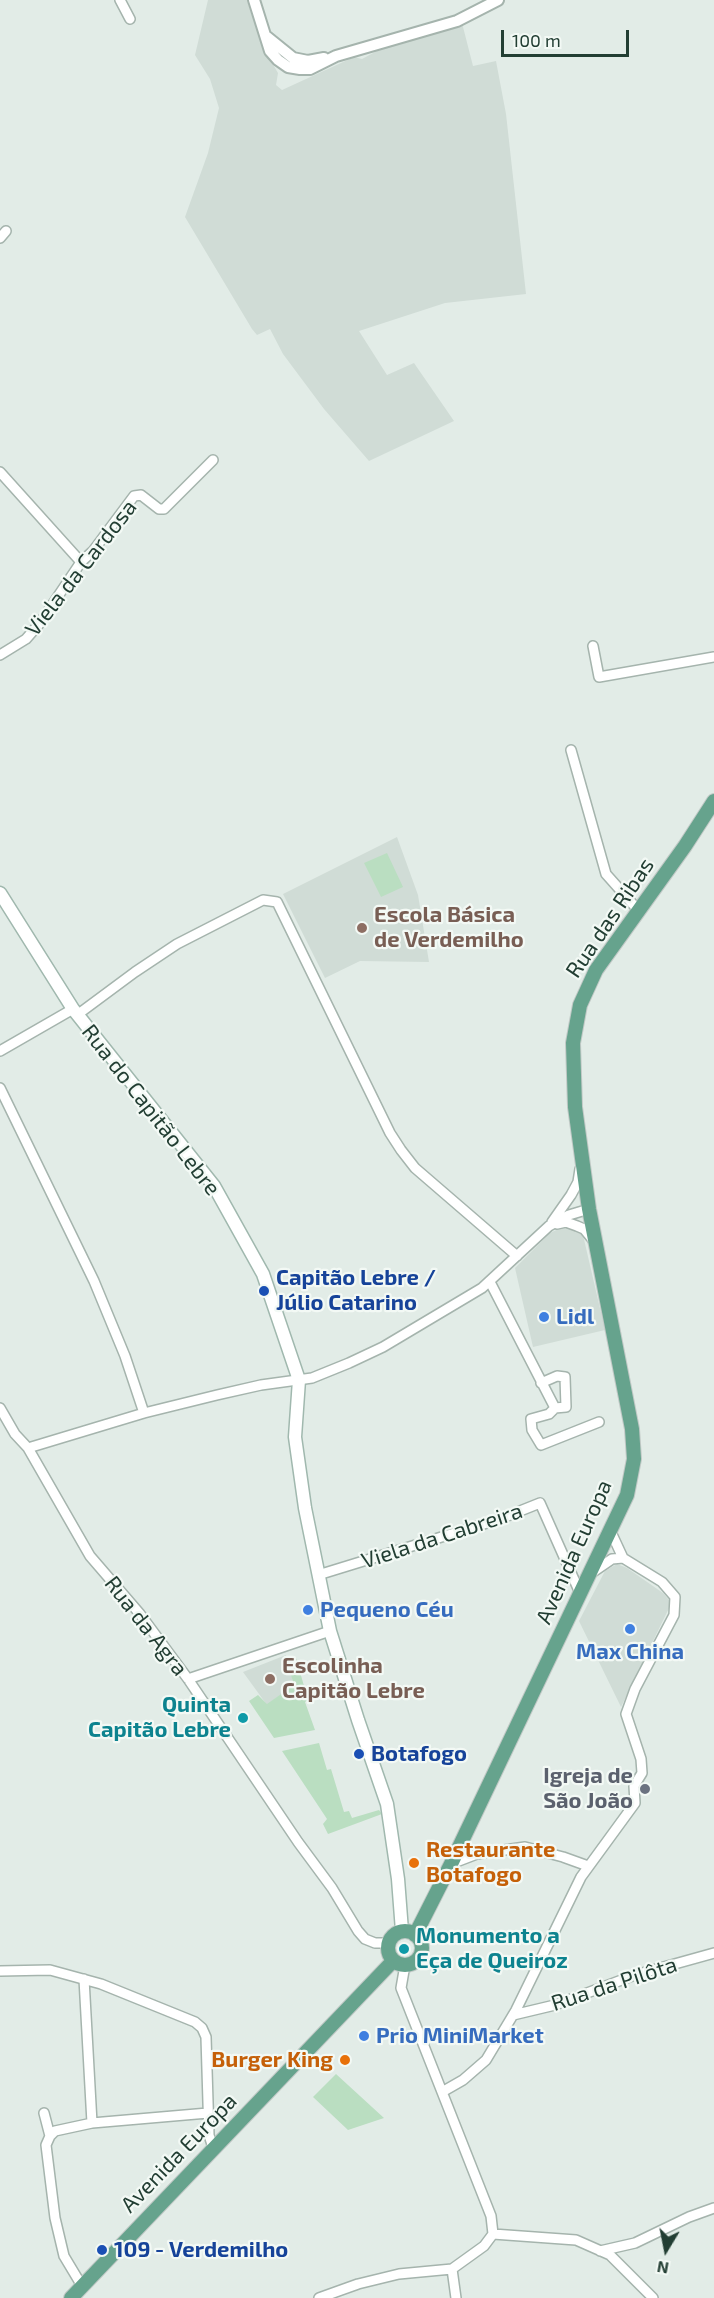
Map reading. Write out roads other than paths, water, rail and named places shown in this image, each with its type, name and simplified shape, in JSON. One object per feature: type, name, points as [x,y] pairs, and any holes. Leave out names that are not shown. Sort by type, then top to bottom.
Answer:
[{"type":"main road","name":"Rua das Ribas","points":[[582,1159],[574,1107],[573,1043],[580,1005],[596,970],[685,846],[714,801]]},
{"type":"main road","name":"Rua do Capitão Lebre","points":[[0,893],[75,1012],[214,1186],[263,1274],[299,1380],[295,1437],[318,1575],[330,1630],[387,1804],[408,1933]]},
{"type":"main road","name":"Avenida Europa","points":[[408,1933],[451,1864],[627,1495],[634,1459],[632,1429],[594,1242],[582,1159]]},
{"type":"main road","name":"Avenida Europa","points":[[71,2298],[213,2148],[399,1963],[415,1962],[421,1953],[421,1943],[408,1933],[395,1934],[389,1943]]},
{"type":"main road","points":[[389,1943],[388,1952],[399,1963]]},
{"type":"street","points":[[120,0],[130,19]]},
{"type":"street","points":[[254,0],[266,36],[293,58],[308,61],[336,56],[457,21],[498,0]]},
{"type":"street","name":"Viela da Cardosa","points":[[0,655],[26,639],[81,562],[93,551],[134,496],[141,495],[159,509],[164,509],[213,460]]},
{"type":"street","points":[[0,472],[81,562]]},
{"type":"street","points":[[593,646],[599,677],[714,657]]},
{"type":"street","points":[[571,750],[606,874],[638,910]]},
{"type":"street","points":[[0,1051],[75,1012],[191,936],[263,900],[271,899],[281,907],[400,1150],[415,1168],[518,1256]]},
{"type":"street","points":[[0,1088],[94,1281],[125,1356],[144,1413]]},
{"type":"street","points":[[28,1448],[144,1413],[261,1385],[312,1378],[383,1347],[490,1282],[518,1256],[549,1226],[564,1206],[578,1182],[582,1159]]},
{"type":"street","points":[[564,1206],[589,1209]]},
{"type":"street","points":[[549,1226],[568,1215],[589,1209]]},
{"type":"street","points":[[549,1226],[572,1223],[584,1229],[594,1242]]},
{"type":"street","points":[[490,1282],[555,1408]]},
{"type":"street","points":[[541,1383],[557,1376],[565,1377],[566,1407],[555,1408],[549,1414],[531,1419],[532,1430],[541,1445],[599,1422]]},
{"type":"street","name":"Rua da Agra","points":[[0,1408],[15,1434],[28,1448],[90,1556],[140,1614],[188,1679],[332,1888],[358,1931],[365,1939],[375,1943],[389,1943]]},
{"type":"street","name":"Viela da Cabreira","points":[[318,1575],[501,1519],[540,1503],[580,1593]]},
{"type":"street","points":[[442,2092],[463,2080],[486,2060],[513,2014],[588,1866],[635,1803],[634,1786],[642,1773],[626,1714],[631,1698],[676,1607],[675,1597],[670,1589],[623,1558],[610,1530]]},
{"type":"street","points":[[588,1576],[602,1564],[612,1559],[623,1558]]},
{"type":"street","points":[[188,1679],[330,1630]]},
{"type":"street","points":[[451,1864],[477,1854],[525,1847],[588,1866]]},
{"type":"street","name":"Rua da Pilôta","points":[[513,2014],[555,2005],[635,1975],[714,1953]]},
{"type":"street","points":[[319,2298],[358,2284],[399,2274],[452,2269],[484,2246],[493,2234],[491,2216],[401,1988],[399,1963]]},
{"type":"street","points":[[0,1971],[50,1970],[84,1979],[195,2022],[202,2028],[206,2037],[209,2135],[213,2148]]},
{"type":"street","points":[[84,1979],[92,2122]]},
{"type":"street","points":[[44,2113],[50,2136]]},
{"type":"street","points":[[82,2286],[64,2256],[55,2218],[46,2145],[50,2136],[55,2132],[92,2122],[208,2113]]},
{"type":"street","points":[[600,2251],[635,2243],[689,2217],[714,2208]]},
{"type":"street","points":[[493,2234],[576,2240],[610,2255],[653,2298]]},
{"type":"street","points":[[452,2269],[456,2298]]},
{"type":"place","name":"Escola Básica de Verdemilho","points":[[362,928]]},
{"type":"place","name":"Capitão Lebre / Júlio Catarino","points":[[264,1291]]},
{"type":"place","name":"Lidl","points":[[544,1317]]},
{"type":"place","name":"Pequeno Céu","points":[[308,1610]]},
{"type":"place","name":"Max China","points":[[630,1629]]},
{"type":"place","name":"Escolinha Capitão Lebre","points":[[270,1679]]},
{"type":"place","name":"Quinta Capitão Lebre","points":[[243,1718]]},
{"type":"place","name":"Botafogo","points":[[359,1754]]},
{"type":"place","name":"Igreja de São João","points":[[645,1789]]},
{"type":"place","name":"Restaurante Botafogo","points":[[414,1863]]},
{"type":"place","name":"Monumento a Eça de Queiroz","points":[[404,1949]]},
{"type":"place","name":"Prio MiniMarket","points":[[364,2036]]},
{"type":"place","name":"Burger King","points":[[345,2060]]},
{"type":"place","name":"109 - Verdemilho","points":[[102,2250]]}]
